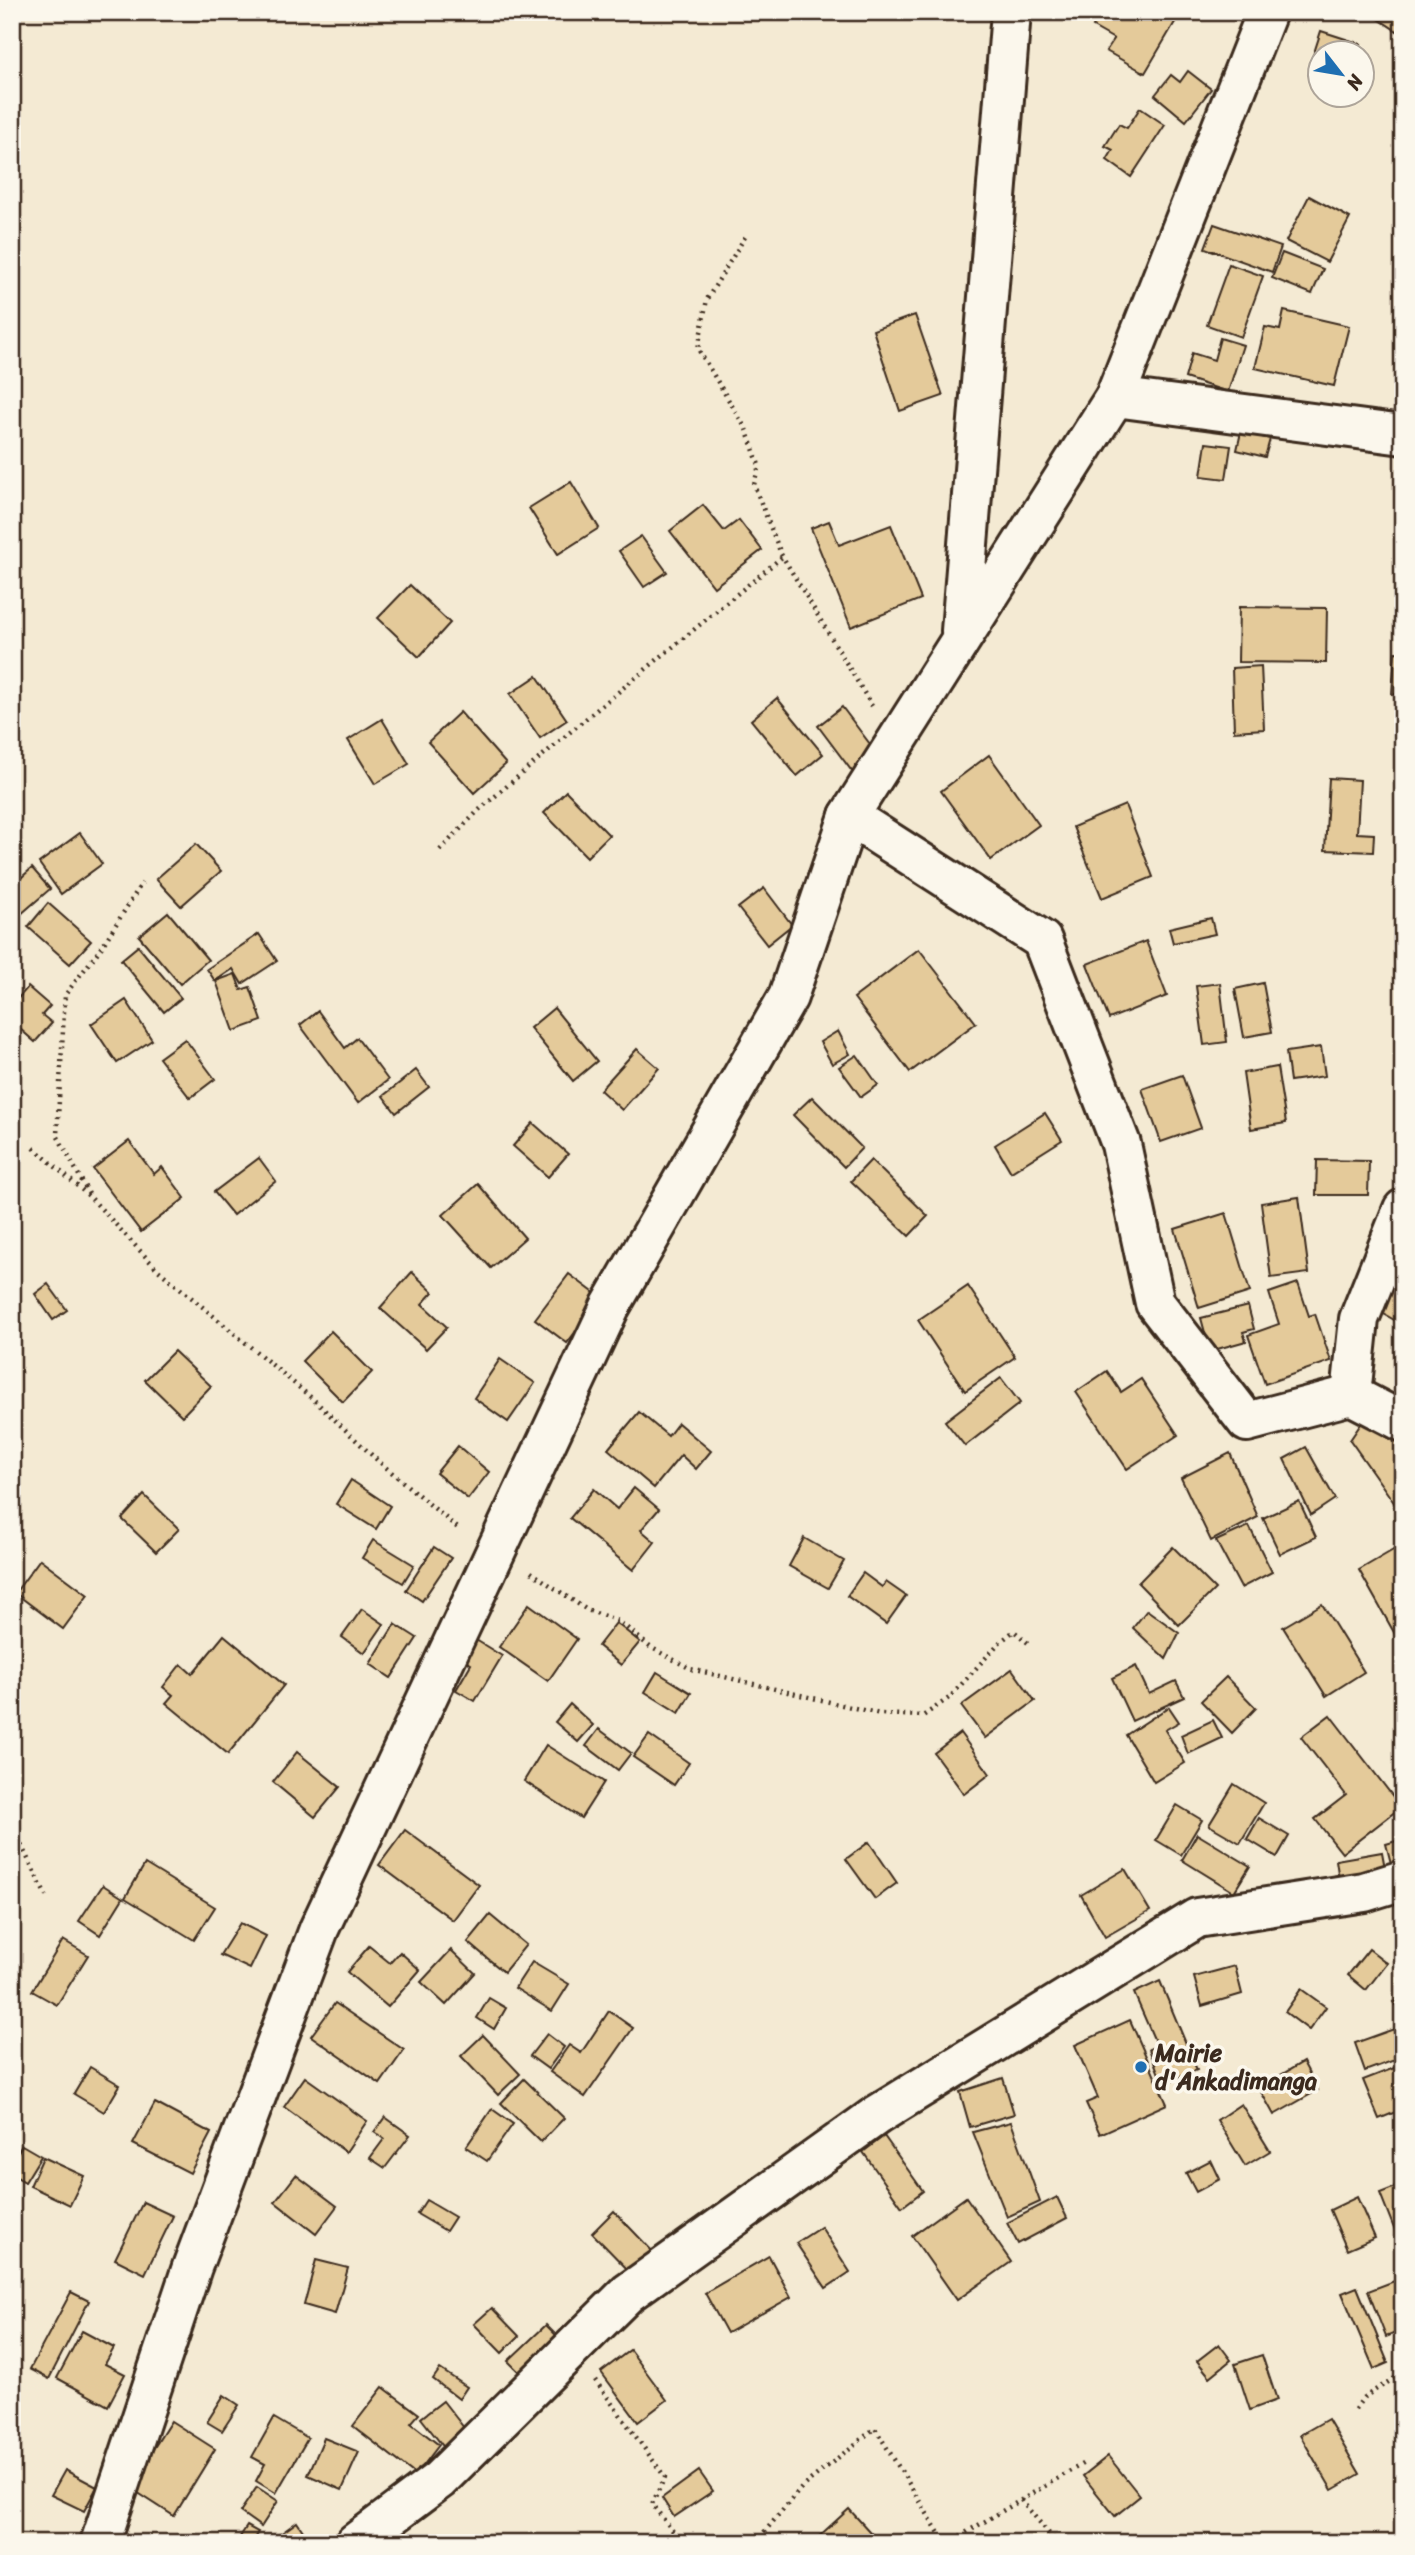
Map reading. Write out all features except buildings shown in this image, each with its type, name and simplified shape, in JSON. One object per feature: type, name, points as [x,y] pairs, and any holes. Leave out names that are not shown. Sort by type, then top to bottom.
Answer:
[{"type":"street","points":[[961,637],[1011,12]]},
{"type":"street","points":[[100,2543],[192,2267],[319,1929],[610,1307],[788,997],[849,816],[1115,397],[1267,12]]},
{"type":"street","points":[[1115,397],[1403,435]]},
{"type":"street","points":[[849,816],[1042,940],[1121,1144],[1155,1303],[1247,1422],[1351,1395],[1403,1422]]},
{"type":"street","points":[[1351,1395],[1359,1318],[1403,1209]]},
{"type":"street","points":[[355,2543],[439,2480],[628,2293],[877,2115],[1197,1918],[1364,1892],[1403,1880]]},
{"type":"path","points":[[745,237],[707,299],[698,349],[746,429],[760,465],[754,485],[782,557],[895,742]]},
{"type":"path","points":[[440,850],[479,810],[565,736],[782,557]]},
{"type":"path","points":[[91,1198],[57,1135],[65,995],[101,948],[142,883]]},
{"type":"path","points":[[34,1147],[91,1198],[157,1269],[313,1399],[377,1460],[459,1529],[497,1549],[587,1610],[619,1621],[650,1647],[691,1669],[880,1714],[923,1716],[949,1699],[1000,1642],[1014,1632],[1028,1643]]},
{"type":"path","points":[[12,1826],[46,1896]]},
{"type":"path","points":[[572,2348],[665,2477],[652,2504],[682,2543]]},
{"type":"path","points":[[1355,2409],[1363,2397],[1403,2373]]},
{"type":"path","points":[[755,2543],[803,2486],[875,2428],[946,2543],[1084,2463]]},
{"type":"path","points":[[1021,2500],[1057,2543]]},
{"type":"place","name":"Mairie d'Ankadimanga","points":[[1141,2067]]}]
